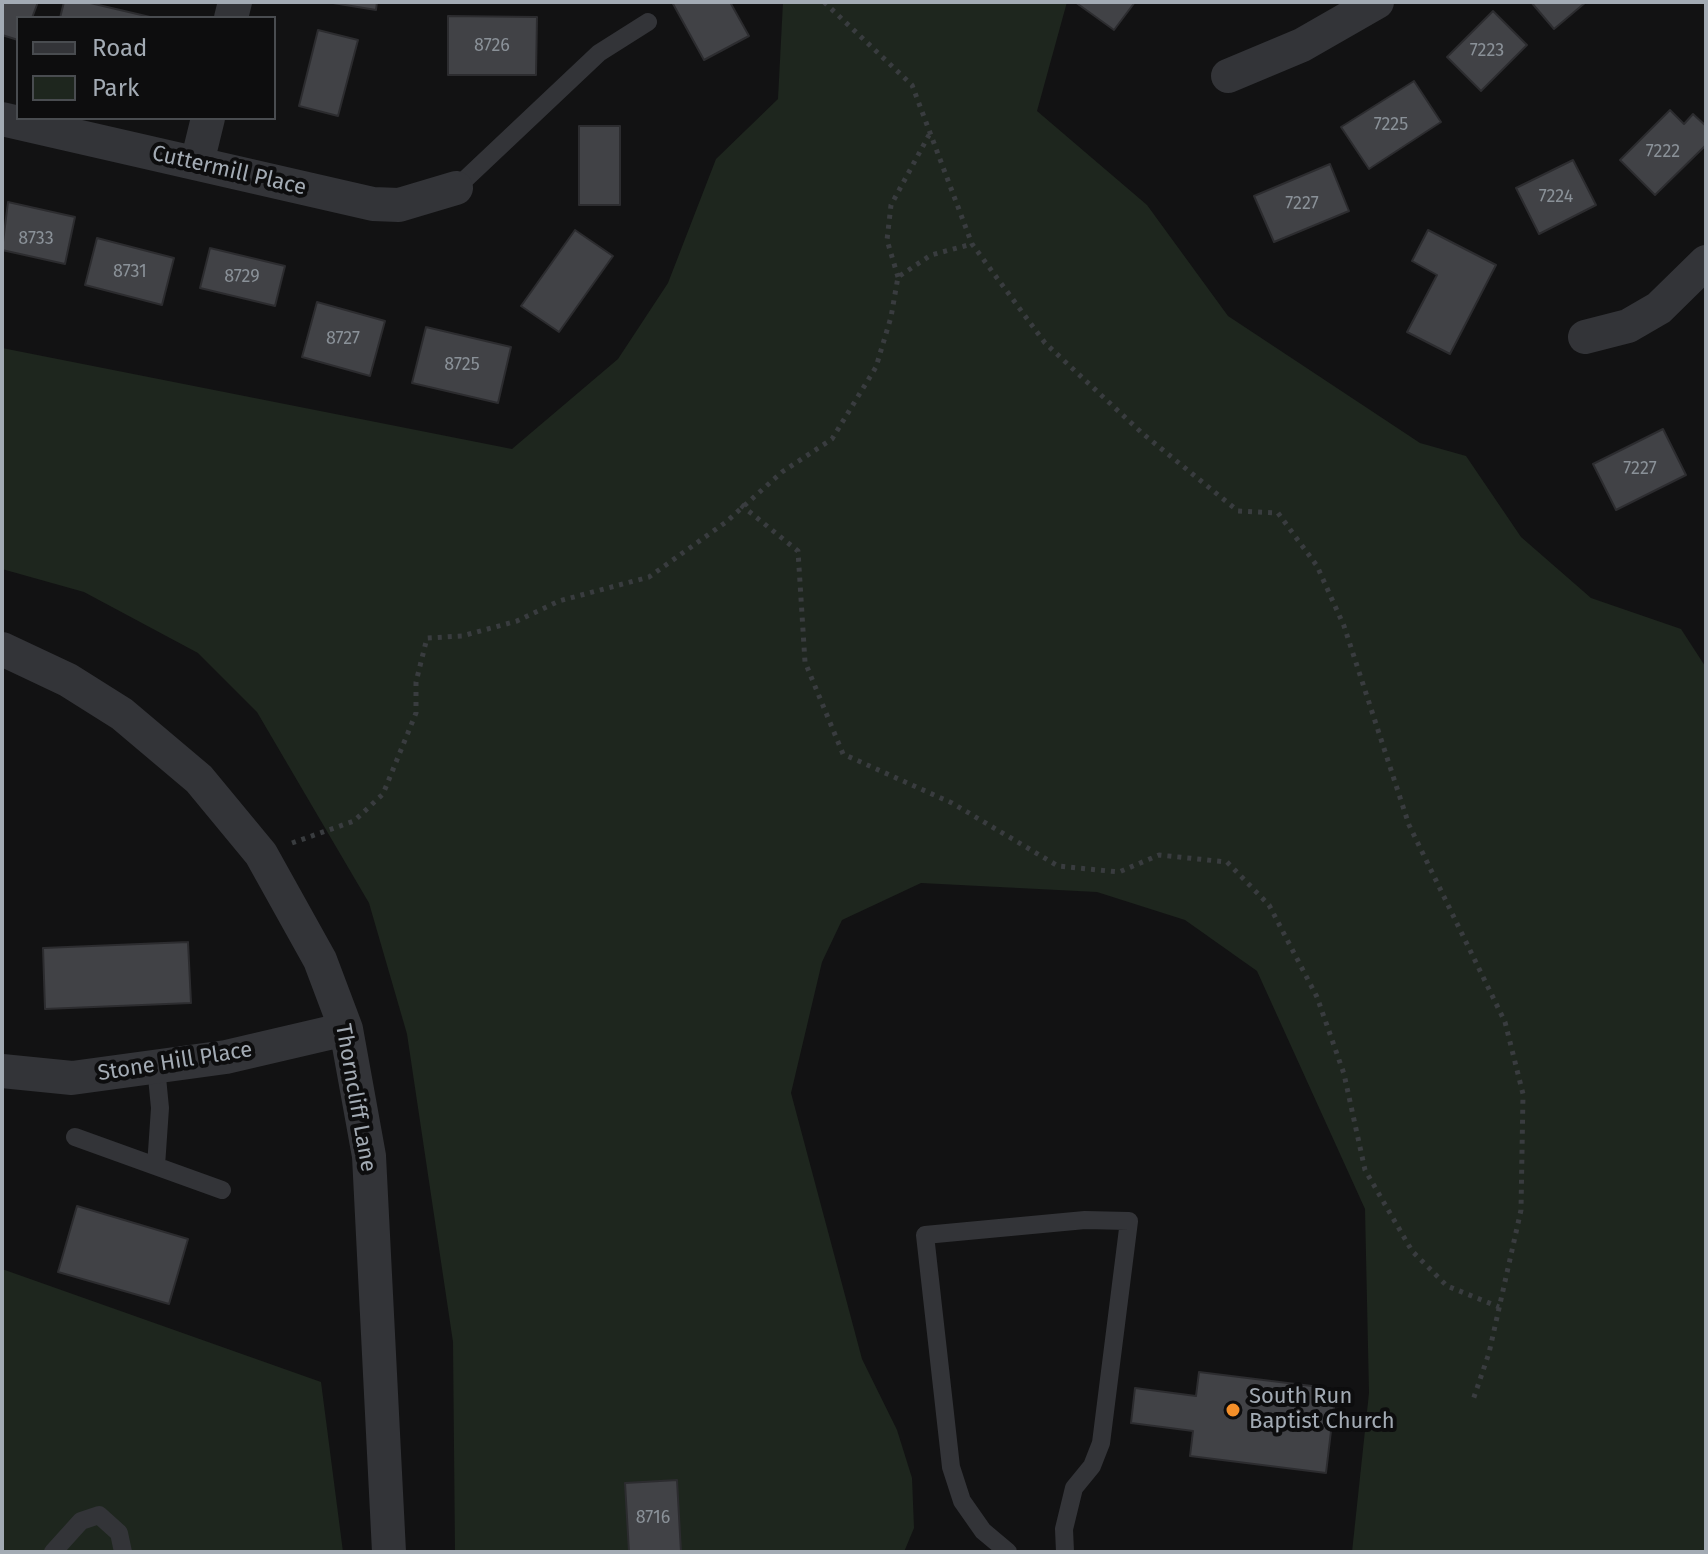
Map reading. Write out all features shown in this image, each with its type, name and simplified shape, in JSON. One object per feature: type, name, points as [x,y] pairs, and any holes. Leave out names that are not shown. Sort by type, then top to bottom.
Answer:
[{"type":"street","points":[[1228,76],[1302,45],[1377,2]]},
{"type":"street","name":"Cuttermill Place","points":[[2,119],[373,204],[399,205],[456,188]]},
{"type":"street","points":[[197,163],[208,120]]},
{"type":"street","points":[[1585,337],[1628,326],[1659,308],[1706,262]]},
{"type":"street","name":"Thorncliff Lane","points":[[2,649],[68,680],[122,714],[199,779],[261,854],[320,960],[346,1029],[369,1156],[389,1552]]},
{"type":"street","name":"Stone Hill Place","points":[[2,1071],[72,1078],[226,1057],[346,1029]]},
{"type":"lane","points":[[456,188],[599,53],[648,22]]},
{"type":"lane","points":[[156,1067],[160,1108],[156,1166]]},
{"type":"lane","points":[[75,1137],[222,1190]]},
{"type":"lane","points":[[1008,1552],[983,1531],[962,1501],[951,1467],[925,1235],[1085,1220],[1129,1221],[1101,1443],[1092,1466],[1074,1488],[1064,1529],[1065,1552]]},
{"type":"lane","points":[[53,1552],[81,1521],[99,1515],[119,1533],[123,1552]]},
{"type":"path","points":[[824,2],[912,85],[972,244],[1045,343],[1142,433],[1238,511],[1278,513],[1317,566],[1344,626],[1409,825],[1472,948],[1505,1022],[1523,1094],[1521,1210],[1499,1307],[1473,1400]]},
{"type":"path","points":[[261,854],[354,821],[383,794],[416,713],[416,682],[427,638],[462,636],[517,621],[559,601],[649,577],[726,522],[741,505],[782,472],[832,439],[876,367],[891,317],[898,277],[887,240],[891,205],[929,135]]},
{"type":"path","points":[[898,277],[931,255],[972,244]]},
{"type":"path","points":[[741,505],[798,551],[805,662],[843,754],[952,803],[1058,866],[1119,872],[1159,855],[1227,862],[1269,905],[1317,997],[1344,1074],[1365,1170],[1412,1251],[1447,1286],[1499,1307]]},
{"type":"green space","points":[[783,2],[1067,2],[1037,111],[1147,205],[1228,316],[1420,443],[1466,456],[1521,537],[1591,598],[1681,629],[1705,666],[1706,1552],[1352,1552],[1369,1393],[1365,1209],[1257,971],[1185,920],[1097,892],[921,883],[842,920],[822,962],[791,1093],[862,1359],[897,1430],[912,1478],[914,1528],[904,1552],[455,1552],[453,1342],[407,1034],[369,903],[257,712],[198,653],[84,592],[2,569],[2,348],[512,449],[618,359],[668,283],[716,159],[778,99]]},
{"type":"green space","points":[[2,1269],[321,1382],[343,1552],[2,1552]]},
{"type":"building","points":[[2,2],[38,2],[33,16],[16,16],[16,39],[2,35]]},
{"type":"building","points":[[64,2],[86,2],[146,16],[60,16]]},
{"type":"building","points":[[327,2],[377,2],[376,10]]},
{"type":"building","points":[[672,2],[730,2],[749,36],[704,60]]},
{"type":"building","points":[[1075,2],[1135,2],[1114,30]]},
{"type":"building","points":[[1531,2],[1586,2],[1554,29]]},
{"type":"building","points":[[1493,11],[1527,45],[1481,91],[1447,57]]},
{"type":"building","points":[[448,16],[537,17],[536,75],[448,75]]},
{"type":"building","points":[[318,30],[358,40],[338,116],[299,106]]},
{"type":"building","points":[[1414,81],[1441,122],[1369,169],[1341,127]]},
{"type":"building","points":[[1670,110],[1684,124],[1693,114],[1706,126],[1706,145],[1655,195],[1620,160]]},
{"type":"building","points":[[579,126],[620,126],[620,205],[579,205]]},
{"type":"building","points":[[1573,160],[1596,205],[1539,234],[1516,188]]},
{"type":"building","points":[[1330,164],[1349,211],[1274,242],[1254,196]]},
{"type":"building","points":[[8,202],[75,217],[65,264],[2,250]]},
{"type":"building","points":[[575,230],[613,256],[559,332],[521,306]]},
{"type":"building","points":[[1428,230],[1496,265],[1450,354],[1407,332],[1437,275],[1412,261]]},
{"type":"building","points":[[97,238],[174,258],[162,305],[85,285]]},
{"type":"building","points":[[210,248],[285,266],[275,306],[200,288]]},
{"type":"building","points":[[317,302],[385,321],[370,376],[302,357]]},
{"type":"building","points":[[426,327],[511,347],[498,403],[412,383]]},
{"type":"building","points":[[1663,429],[1686,475],[1616,510],[1593,464]]},
{"type":"building","points":[[188,942],[191,1003],[45,1009],[43,948]]},
{"type":"building","points":[[77,1206],[188,1239],[169,1304],[58,1272]]},
{"type":"building","name":"South Run Baptist Church","points":[[1199,1372],[1336,1389],[1326,1473],[1190,1456],[1193,1431],[1131,1423],[1135,1388],[1196,1396]]},
{"type":"building","points":[[677,1480],[681,1552],[629,1552],[625,1483]]},
{"type":"place","name":"South Run Baptist Church","points":[[1233,1410]]}]
